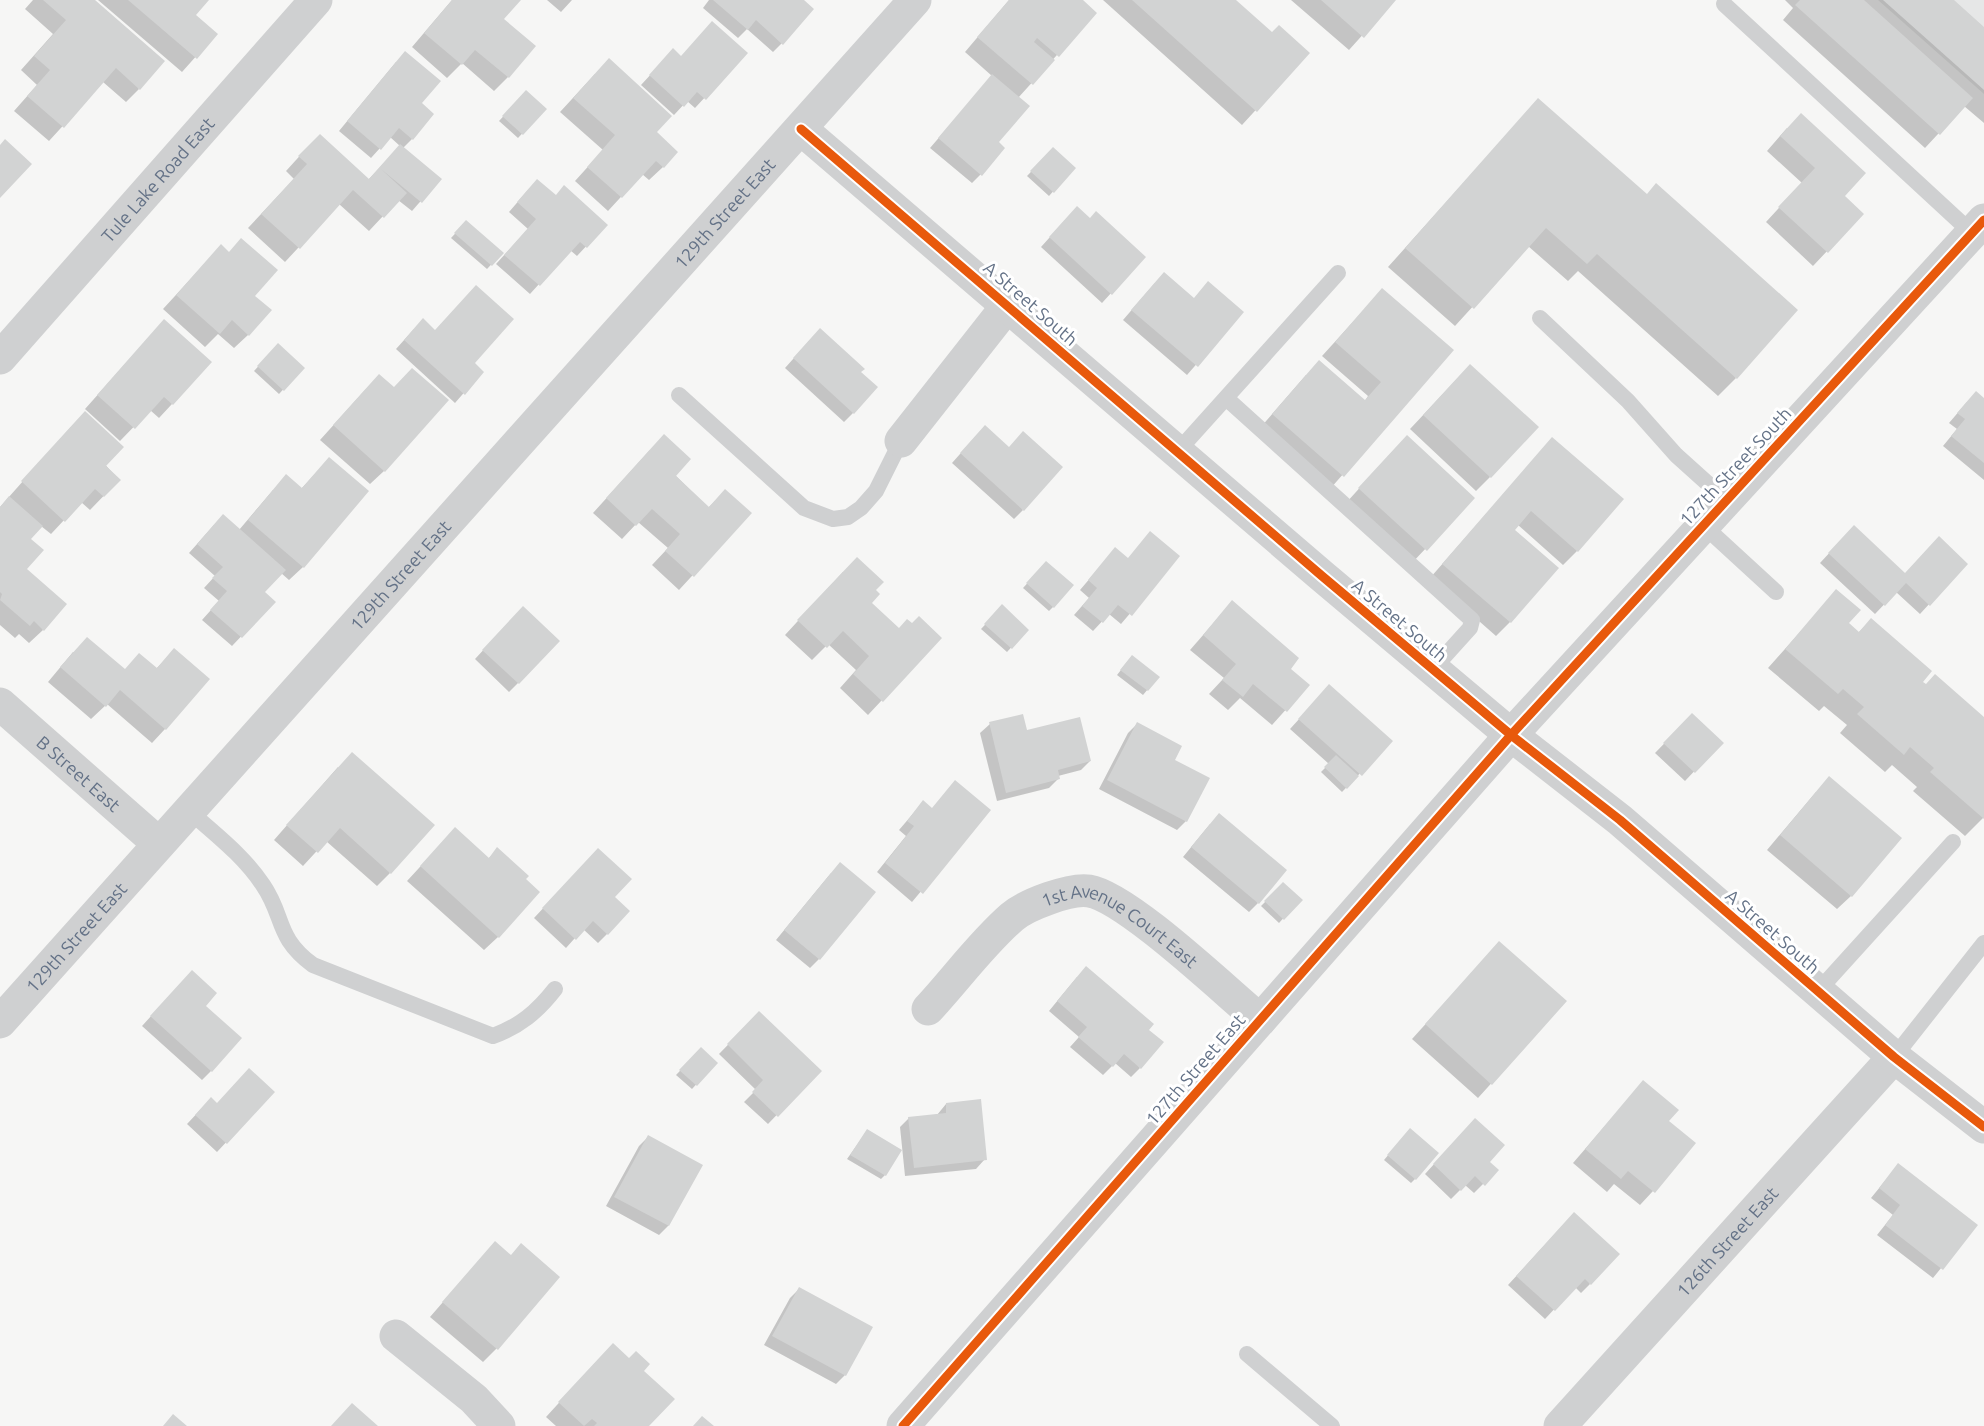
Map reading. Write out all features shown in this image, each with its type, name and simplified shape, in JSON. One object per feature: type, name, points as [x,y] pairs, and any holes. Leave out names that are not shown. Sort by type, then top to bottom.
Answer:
[{"type":"street","name":"Tule Lake Road East","points":[[0,358],[316,0]]},
{"type":"street","name":"129th Street East","points":[[0,1022],[915,0]]},
{"type":"street","name":"A Street South","points":[[801,129],[1511,735],[1620,820],[1894,1057],[1984,1127]]},
{"type":"street","name":"127th Street South","points":[[1511,735],[1978,227]]},
{"type":"street","points":[[901,441],[1008,305]]},
{"type":"street","name":"B Street East","points":[[0,704],[158,843]]},
{"type":"street","name":"127th Street East","points":[[903,1426],[1511,735]]},
{"type":"street","name":"1st Avenue Court East","points":[[928,1009],[1013,915],[1059,895],[1089,891],[1104,896],[1138,918],[1260,1020]]},
{"type":"street","name":"126th Street East","points":[[1560,1426],[1894,1057]]},
{"type":"street","points":[[396,1336],[474,1399],[499,1426]]},
{"type":"lane","points":[[1724,4],[1978,227]]},
{"type":"lane","points":[[1178,451],[1338,273]]},
{"type":"lane","points":[[1540,318],[1628,401],[1676,455],[1726,500]]},
{"type":"lane","points":[[679,395],[804,508],[833,519],[848,517],[861,508],[876,491],[901,441]]},
{"type":"lane","points":[[1226,398],[1472,620],[1472,624],[1433,669]]},
{"type":"lane","points":[[1703,525],[1776,592]]},
{"type":"lane","points":[[188,810],[247,861],[265,888],[284,934],[295,952],[313,965],[493,1036],[516,1027],[538,1010],[555,989]]},
{"type":"lane","points":[[1818,991],[1953,842]]},
{"type":"lane","points":[[1894,1057],[1984,943]]},
{"type":"lane","points":[[1246,1354],[1332,1426]]},
{"type":"shaded area","points":[[1878,0],[1984,0],[1984,94]]},
{"type":"building","points":[[43,0],[95,0],[165,61],[140,90],[116,68],[64,128],[27,96],[50,70],[34,56],[66,20]]},
{"type":"building","points":[[128,0],[209,0],[196,15],[218,34],[197,59]]},
{"type":"building","points":[[452,0],[521,0],[504,19],[536,46],[509,78],[475,50],[462,65],[424,33]]},
{"type":"building","points":[[713,0],[804,0],[814,9],[783,45],[756,20],[748,30]]},
{"type":"building","points":[[1009,0],[1083,0],[1097,13],[1059,57],[1037,38],[1034,42],[1055,60],[1033,85],[977,37]]},
{"type":"building","points":[[1132,0],[1236,0],[1272,32],[1279,25],[1310,53],[1257,112]]},
{"type":"building","points":[[1321,0],[1396,0],[1364,38]]},
{"type":"building","points":[[1800,0],[1864,0],[1973,98],[1940,135],[1795,5]]},
{"type":"building","points":[[1883,0],[1954,0],[1984,27],[1984,90]]},
{"type":"building","points":[[712,21],[748,53],[706,100],[697,92],[684,107],[649,75],[673,48],[681,56]]},
{"type":"building","points":[[405,51],[441,81],[422,103],[434,114],[413,140],[399,128],[381,150],[347,121]]},
{"type":"building","points":[[609,58],[672,116],[657,132],[678,152],[664,168],[656,161],[622,198],[587,167],[615,135],[573,98]]},
{"type":"building","points":[[992,74],[1030,106],[999,142],[1005,148],[982,176],[938,138]]},
{"type":"building","points":[[526,90],[547,109],[523,135],[502,116]]},
{"type":"building","points":[[1538,98],[1647,194],[1656,183],[1798,310],[1737,379],[1597,254],[1587,264],[1546,228],[1474,309],[1405,248]]},
{"type":"building","points":[[1801,113],[1866,173],[1845,196],[1864,214],[1828,253],[1778,207],[1815,168],[1780,136]]},
{"type":"building","points":[[320,134],[369,179],[400,144],[442,179],[422,203],[381,169],[407,193],[384,218],[353,190],[300,249],[261,214],[307,164],[298,156]]},
{"type":"building","points":[[5,139],[32,164],[0,198],[0,145]]},
{"type":"building","points":[[1053,147],[1076,168],[1054,193],[1030,171]]},
{"type":"building","points":[[537,179],[556,195],[564,185],[608,225],[587,248],[580,242],[540,286],[504,255],[536,219],[517,202]]},
{"type":"building","points":[[1077,206],[1090,218],[1096,211],[1146,257],[1112,295],[1049,237]]},
{"type":"building","points":[[466,220],[504,253],[492,266],[454,233]]},
{"type":"building","points":[[241,238],[278,270],[255,296],[272,310],[249,336],[232,320],[220,334],[176,295],[221,244],[229,252]]},
{"type":"building","points":[[1164,272],[1194,298],[1208,281],[1244,312],[1198,367],[1131,310]]},
{"type":"building","points":[[476,285],[514,319],[475,363],[484,372],[465,395],[404,340],[423,318],[435,330]]},
{"type":"building","points":[[1382,288],[1454,350],[1344,477],[1272,414],[1319,360],[1365,400],[1381,382],[1335,342]]},
{"type":"building","points":[[164,319],[212,362],[173,405],[164,397],[135,429],[97,395]]},
{"type":"building","points":[[820,328],[865,369],[861,372],[878,387],[854,414],[793,358]]},
{"type":"building","points":[[278,343],[305,368],[284,391],[257,366]]},
{"type":"building","points":[[1470,364],[1539,427],[1491,478],[1423,415]]},
{"type":"building","points":[[412,368],[449,400],[385,472],[333,425],[379,374],[394,387]]},
{"type":"building","points":[[1976,391],[1984,398],[1984,463],[1951,436],[1965,419],[1957,413]]},
{"type":"building","points":[[85,411],[124,447],[106,466],[121,480],[104,497],[95,489],[65,522],[21,481]]},
{"type":"building","points":[[985,425],[1009,447],[1023,431],[1063,467],[1024,511],[960,453]]},
{"type":"building","points":[[664,434],[691,459],[676,476],[709,507],[725,489],[752,513],[694,577],[665,551],[680,534],[652,509],[636,526],[606,498]]},
{"type":"building","points":[[1407,435],[1475,498],[1427,551],[1358,488]]},
{"type":"building","points":[[1552,437],[1624,499],[1578,552],[1531,511],[1515,530],[1559,568],[1511,623],[1442,564]]},
{"type":"building","points":[[329,457],[369,491],[304,568],[248,520],[286,474],[302,488]]},
{"type":"building","points":[[9,496],[43,526],[31,539],[44,550],[27,569],[67,604],[44,631],[34,621],[30,626],[0,600],[2,594],[0,592],[0,507]]},
{"type":"building","points":[[223,514],[286,570],[265,592],[276,602],[242,638],[210,610],[227,591],[212,578],[223,567],[197,544]]},
{"type":"building","points":[[1854,525],[1905,573],[1939,536],[1968,564],[1930,606],[1906,583],[1885,606],[1828,553]]},
{"type":"building","points":[[1150,531],[1180,556],[1132,616],[1118,605],[1103,623],[1082,606],[1097,588],[1088,580],[1115,547],[1128,558]]},
{"type":"building","points":[[857,557],[884,582],[876,590],[880,594],[872,603],[899,628],[907,619],[912,623],[919,616],[942,638],[883,702],[853,674],[869,656],[843,631],[827,648],[797,620]]},
{"type":"building","points":[[1046,561],[1074,585],[1054,608],[1026,583]]},
{"type":"building","points":[[1836,589],[1861,610],[1849,623],[1859,632],[1871,618],[1932,671],[1923,682],[1926,684],[1935,674],[1984,717],[1984,819],[1930,772],[1934,768],[1910,747],[1904,755],[1857,714],[1864,707],[1843,689],[1838,694],[1785,649]]},
{"type":"building","points":[[1232,600],[1299,658],[1291,669],[1310,685],[1287,712],[1253,684],[1243,697],[1222,680],[1236,664],[1203,635]]},
{"type":"building","points":[[1002,604],[1029,630],[1012,649],[984,624]]},
{"type":"building","points":[[523,606],[560,641],[519,684],[482,650]]},
{"type":"building","points":[[87,637],[125,669],[139,653],[157,668],[174,648],[210,679],[166,730],[120,690],[106,707],[60,667]]},
{"type":"building","points":[[1132,655],[1160,677],[1148,691],[1120,670]]},
{"type":"building","points":[[1329,684],[1393,741],[1362,776],[1298,719]]},
{"type":"building","points":[[1692,713],[1724,743],[1695,773],[1663,743]]},
{"type":"building","points":[[1023,714],[1027,730],[1080,717],[1091,761],[1058,770],[1060,779],[1006,793],[989,722]]},
{"type":"building","points":[[1137,722],[1182,746],[1175,760],[1210,778],[1187,822],[1107,780]]},
{"type":"building","points":[[352,752],[435,825],[391,874],[340,828],[318,853],[286,825]]},
{"type":"building","points":[[1336,755],[1359,776],[1347,789],[1324,767]]},
{"type":"building","points":[[1829,776],[1902,838],[1852,897],[1780,835]]},
{"type":"building","points":[[955,780],[991,810],[923,894],[885,863],[914,826],[907,821],[923,800],[932,808]]},
{"type":"building","points":[[1219,813],[1287,870],[1259,904],[1191,847]]},
{"type":"building","points":[[455,827],[489,858],[497,847],[529,876],[526,879],[540,892],[499,938],[420,866]]},
{"type":"building","points":[[598,848],[632,879],[615,897],[630,911],[608,935],[593,921],[576,940],[542,908]]},
{"type":"building","points":[[840,862],[876,892],[820,960],[784,930]]},
{"type":"building","points":[[1283,882],[1303,900],[1284,920],[1264,901]]},
{"type":"building","points":[[1499,941],[1567,1001],[1492,1085],[1425,1024]]},
{"type":"building","points":[[1086,966],[1154,1024],[1149,1030],[1164,1042],[1141,1069],[1124,1054],[1113,1067],[1078,1037],[1087,1027],[1057,1001]]},
{"type":"building","points":[[192,970],[217,993],[206,1006],[242,1038],[212,1072],[150,1016]]},
{"type":"building","points":[[759,1011],[822,1071],[778,1117],[752,1092],[763,1080],[727,1044]]},
{"type":"building","points":[[701,1047],[718,1063],[697,1086],[679,1070]]},
{"type":"building","points":[[249,1068],[275,1092],[227,1144],[195,1115],[211,1097],[217,1103]]},
{"type":"building","points":[[1643,1080],[1679,1110],[1669,1121],[1696,1143],[1655,1193],[1628,1171],[1621,1179],[1585,1149]]},
{"type":"building","points":[[981,1099],[987,1160],[914,1168],[908,1117],[946,1113],[946,1103]]},
{"type":"building","points":[[1475,1118],[1505,1145],[1490,1162],[1499,1170],[1485,1186],[1475,1176],[1461,1191],[1433,1164]]},
{"type":"building","points":[[1410,1128],[1439,1153],[1416,1180],[1387,1155]]},
{"type":"building","points":[[867,1129],[902,1150],[886,1176],[850,1155]]},
{"type":"building","points":[[648,1135],[703,1165],[669,1226],[614,1197]]},
{"type":"building","points":[[1898,1163],[1978,1225],[1943,1270],[1885,1225],[1900,1205],[1879,1188]]},
{"type":"building","points":[[1574,1212],[1620,1254],[1591,1285],[1585,1279],[1555,1311],[1516,1276]]},
{"type":"building","points":[[495,1241],[511,1255],[521,1243],[560,1277],[498,1350],[442,1302]]},
{"type":"building","points":[[799,1287],[873,1327],[846,1376],[772,1336]]},
{"type":"building","points":[[613,1343],[629,1358],[636,1351],[650,1364],[644,1371],[675,1399],[649,1426],[594,1426],[597,1423],[592,1419],[584,1426],[558,1402]]},
{"type":"building","points":[[352,1403],[378,1426],[331,1426]]},
{"type":"building","points":[[173,1414],[187,1426],[163,1426]]},
{"type":"building","points":[[702,1416],[714,1426],[693,1426]]},
{"type":"cycle path","points":[[801,129],[1322,576],[1511,735],[1620,820],[1894,1057],[1984,1127]]},
{"type":"cycle path","points":[[903,1426],[1511,735],[1984,220]]}]
